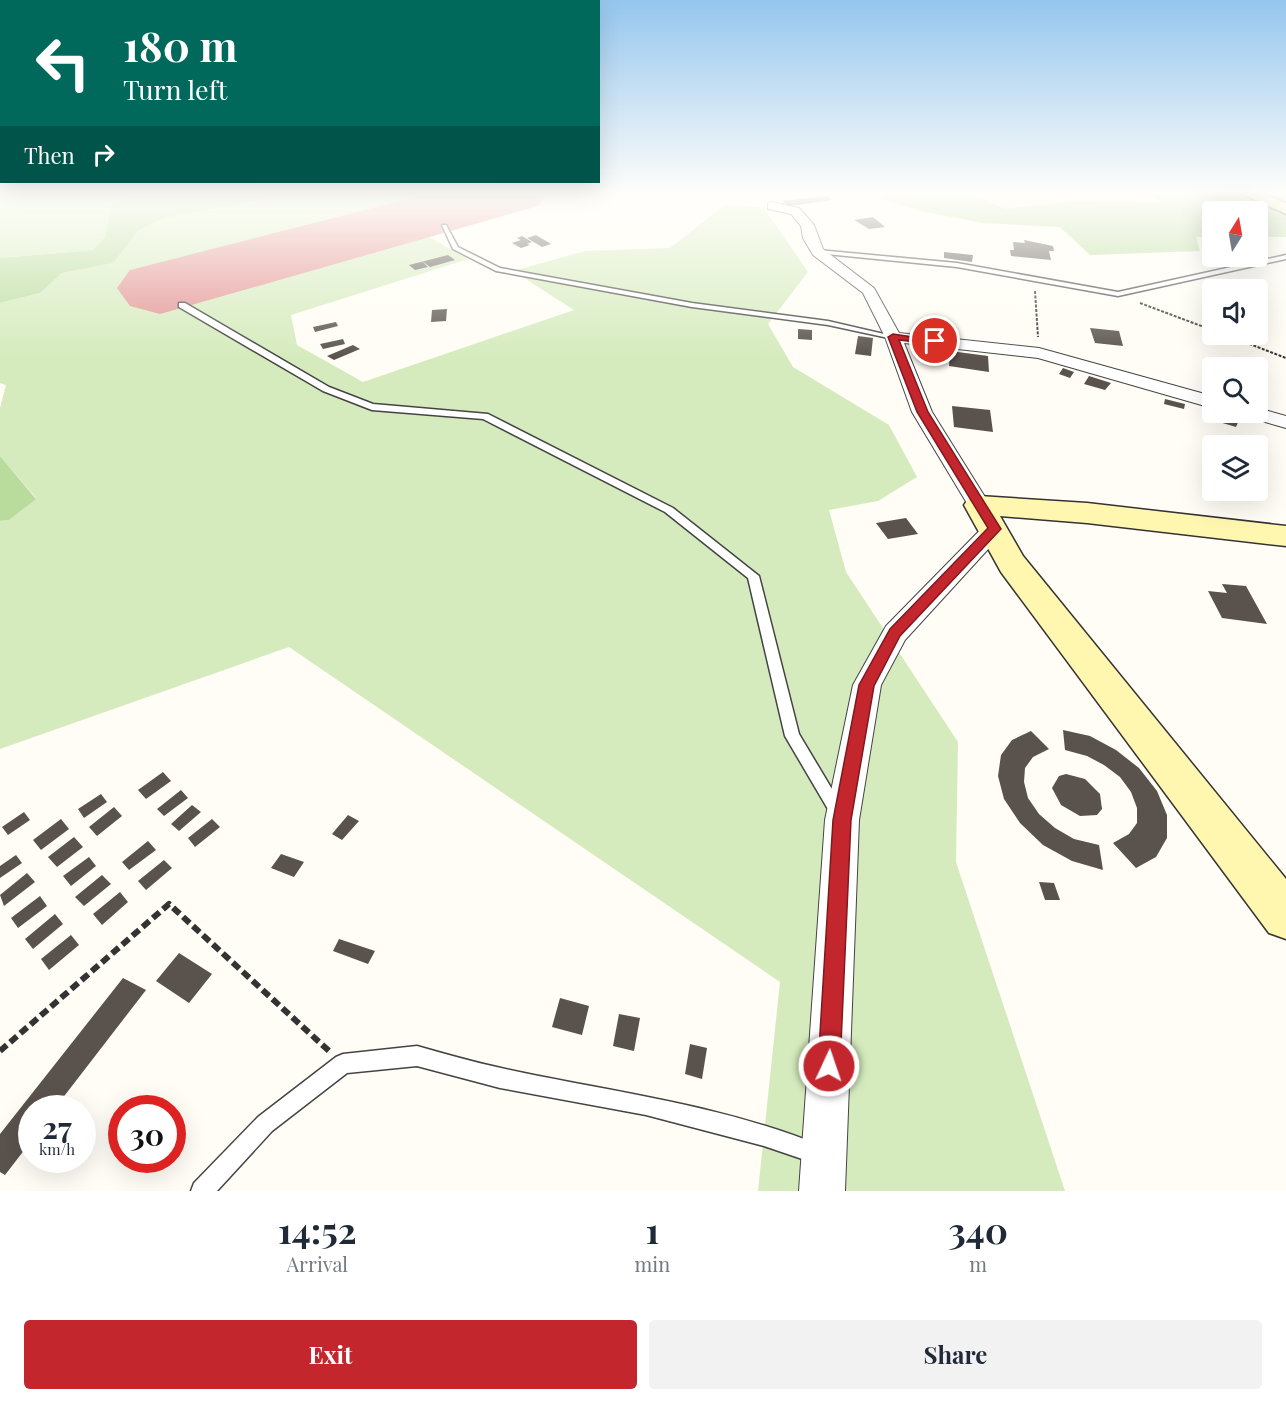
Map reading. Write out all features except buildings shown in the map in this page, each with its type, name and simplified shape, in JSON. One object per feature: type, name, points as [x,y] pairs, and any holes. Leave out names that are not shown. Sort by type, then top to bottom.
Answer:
[{"type":"street","points":[[815,248],[818,252],[869,291],[893,337],[922,412],[987,517],[1012,564],[1286,916]]},
{"type":"street","points":[[893,337],[1038,353],[1202,399]]},
{"type":"street","points":[[1268,417],[1286,422]]},
{"type":"street","points":[[822,1191],[842,820],[867,685],[895,633],[987,517],[1087,513],[1286,536]]},
{"type":"lane","points":[[455,248],[498,270],[692,305],[828,323],[893,337]]},
{"type":"lane","points":[[818,252],[957,265],[1118,294],[1286,257]]},
{"type":"lane","points":[[182,305],[326,389],[372,407],[485,416],[669,510],[753,576],[792,736],[842,820]]},
{"type":"lane","points":[[202,1191],[265,1124],[343,1064],[417,1056],[500,1078],[646,1105],[764,1136],[824,1156]]},
{"type":"path","points":[[1034,279],[1038,353]]},
{"type":"path","points":[[1118,294],[1202,326]]},
{"type":"path","points":[[1252,345],[1286,358]]},
{"type":"path","points":[[0,1051],[169,904],[343,1064]]},
{"type":"green space","points":[[0,248],[95,248],[93,250],[0,258]]},
{"type":"green space","points":[[95,248],[125,248],[113,263],[62,273],[40,293],[0,303],[0,258],[93,250]]},
{"type":"green space","points":[[125,248],[448,248],[468,259],[291,315],[297,345],[363,382],[574,310],[513,271],[585,251],[671,248],[791,248],[808,272],[768,324],[793,367],[889,425],[917,477],[878,501],[829,510],[846,572],[958,742],[956,862],[1065,1191],[758,1191],[780,982],[289,647],[0,749],[0,521],[9,520],[36,498],[0,456],[0,408],[6,385],[0,383],[0,303],[40,293],[62,273],[112,263]]},
{"type":"green space","points":[[1082,248],[1199,248],[1200,251],[1090,255]]},
{"type":"green space","points":[[0,456],[36,499],[9,520],[0,521]]},
{"type":"runway","points":[[160,288],[309,248]]},
{"type":"route","points":[[829,1066],[842,820],[867,685],[895,633],[994,529],[922,412],[893,337],[935,341]]}]
